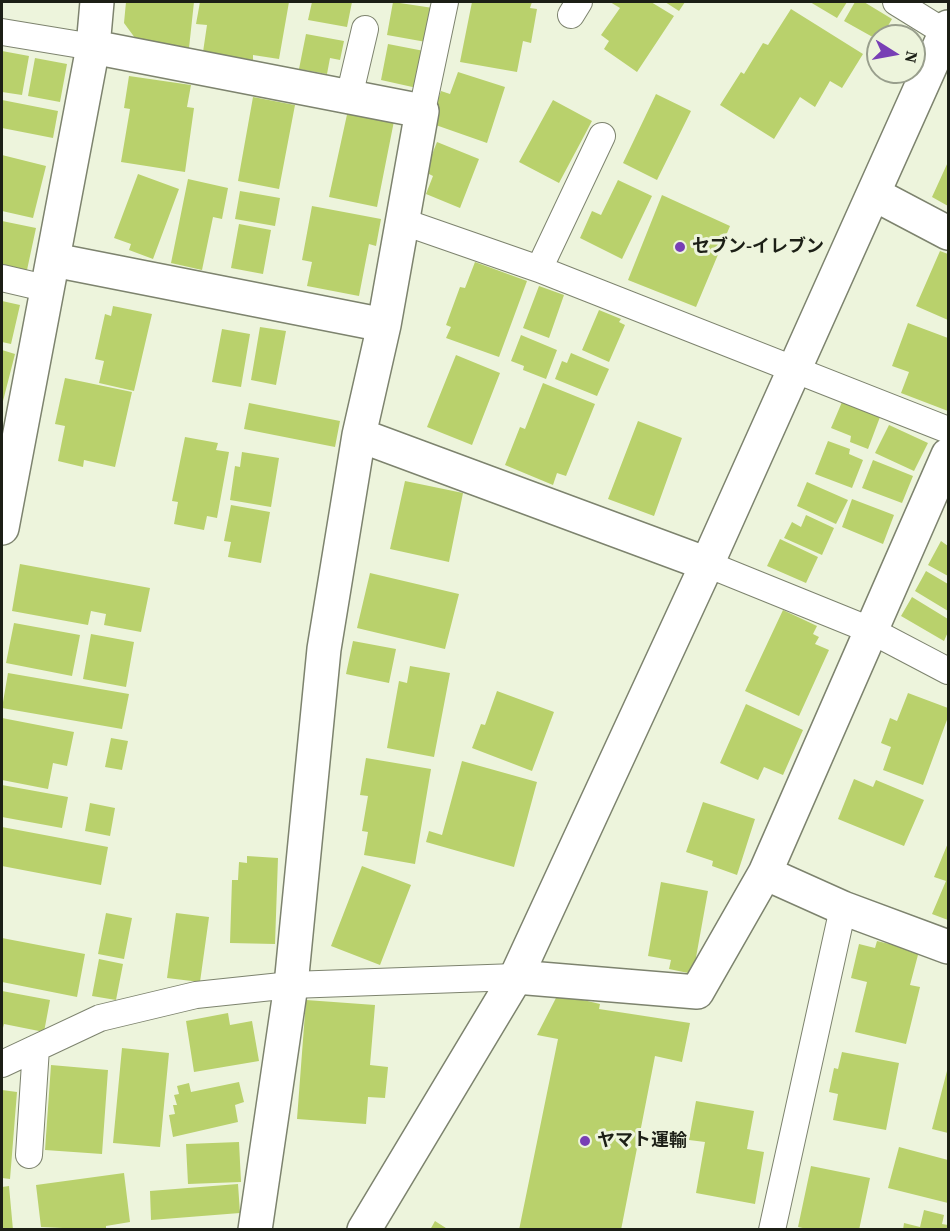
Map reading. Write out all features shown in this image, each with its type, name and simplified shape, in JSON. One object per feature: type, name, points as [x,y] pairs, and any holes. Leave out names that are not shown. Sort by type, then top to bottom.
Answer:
[{"type":"street","points":[[2,528],[52,274],[93,47],[97,2]]},
{"type":"street","points":[[364,1230],[516,977],[707,564],[947,30]]},
{"type":"street","points":[[93,47],[422,111],[384,325],[359,435],[324,649],[291,985],[255,1230]]},
{"type":"street","points":[[874,194],[948,233]]},
{"type":"street","points":[[52,274],[384,325]]},
{"type":"street","points":[[359,435],[707,564]]},
{"type":"street","points":[[516,977],[697,992],[765,873],[948,455]]},
{"type":"street","points":[[765,873],[843,908],[948,947]]},
{"type":"lane","points":[[422,111],[445,2]]},
{"type":"lane","points":[[896,2],[947,30]]},
{"type":"lane","points":[[350,97],[365,28]]},
{"type":"lane","points":[[2,32],[93,47]]},
{"type":"lane","points":[[539,269],[602,136]]},
{"type":"lane","points":[[404,222],[539,269],[948,430]]},
{"type":"lane","points":[[2,278],[52,274]]},
{"type":"lane","points":[[707,564],[870,630],[948,671]]},
{"type":"lane","points":[[772,1230],[843,908]]},
{"type":"lane","points":[[2,1064],[100,1018],[196,995],[291,985],[516,977]]},
{"type":"lane","points":[[29,1155],[36,1048]]},
{"type":"building","points":[[126,2],[194,2],[189,48],[138,42],[124,23]]},
{"type":"building","points":[[200,2],[289,2],[279,59],[253,55],[253,60],[203,52],[207,25],[196,24]]},
{"type":"building","points":[[312,2],[352,2],[347,27],[308,20]]},
{"type":"building","points":[[393,2],[433,8],[426,42],[387,35]]},
{"type":"building","points":[[472,2],[532,2],[530,8],[537,9],[531,43],[523,41],[517,72],[460,62]]},
{"type":"building","points":[[610,2],[651,2],[674,16],[637,72],[604,49],[609,41],[601,35],[620,8]]},
{"type":"building","points":[[665,2],[685,2],[679,11]]},
{"type":"building","points":[[810,2],[847,2],[837,18]]},
{"type":"building","points":[[855,2],[864,2],[892,19],[889,24],[866,24],[866,33],[844,21]]},
{"type":"building","points":[[791,9],[863,54],[842,88],[830,81],[815,107],[800,97],[774,139],[720,105],[741,72],[744,74],[763,43],[768,45]]},
{"type":"building","points":[[306,34],[344,41],[340,60],[330,58],[327,74],[299,69]]},
{"type":"building","points":[[388,44],[424,51],[417,88],[381,80]]},
{"type":"building","points":[[2,51],[29,56],[22,95],[2,92]]},
{"type":"building","points":[[35,58],[67,64],[60,102],[28,96]]},
{"type":"building","points":[[458,72],[505,87],[487,143],[430,123],[441,91],[450,94]]},
{"type":"building","points":[[129,76],[191,85],[187,107],[194,108],[185,172],[121,162],[130,109],[124,108]]},
{"type":"building","points":[[656,94],[691,111],[657,180],[623,163]]},
{"type":"building","points":[[253,97],[295,105],[279,189],[238,181]]},
{"type":"building","points":[[2,100],[58,111],[53,138],[2,128]]},
{"type":"building","points":[[553,100],[592,121],[559,183],[519,162]]},
{"type":"building","points":[[348,110],[394,121],[377,207],[329,197]]},
{"type":"building","points":[[437,142],[479,159],[460,208],[426,194],[433,176],[425,172]]},
{"type":"building","points":[[2,155],[46,166],[33,218],[2,211]]},
{"type":"building","points":[[948,162],[948,206],[932,197]]},
{"type":"building","points":[[138,174],[179,189],[153,259],[129,250],[131,244],[114,238]]},
{"type":"building","points":[[188,179],[228,188],[222,219],[213,217],[202,270],[171,263]]},
{"type":"building","points":[[618,180],[652,196],[622,259],[580,238],[592,211],[601,215]]},
{"type":"building","points":[[240,191],[280,198],[275,226],[235,219]]},
{"type":"building","points":[[662,195],[730,226],[696,307],[628,280]]},
{"type":"building","points":[[312,206],[381,219],[376,246],[369,244],[359,296],[307,286],[312,262],[302,260]]},
{"type":"building","points":[[2,221],[36,228],[27,270],[2,264]]},
{"type":"building","points":[[239,224],[271,230],[263,274],[231,268]]},
{"type":"building","points":[[940,251],[948,254],[948,320],[916,306]]},
{"type":"building","points":[[475,262],[527,281],[499,357],[446,338],[451,327],[446,325],[460,287],[465,288]]},
{"type":"building","points":[[539,286],[564,295],[549,338],[523,328]]},
{"type":"building","points":[[2,301],[20,305],[11,344],[2,342]]},
{"type":"building","points":[[113,306],[152,314],[134,391],[99,383],[104,361],[95,359],[105,314],[111,316]]},
{"type":"building","points":[[599,310],[621,319],[619,322],[625,325],[609,362],[582,350]]},
{"type":"building","points":[[908,323],[948,338],[948,411],[901,393],[909,372],[892,366]]},
{"type":"building","points":[[260,327],[286,331],[276,385],[251,380]]},
{"type":"building","points":[[222,329],[250,334],[241,387],[212,382]]},
{"type":"building","points":[[521,335],[557,350],[546,379],[523,370],[524,366],[511,361]]},
{"type":"building","points":[[2,350],[15,354],[2,405]]},
{"type":"building","points":[[571,353],[609,369],[597,396],[555,379],[562,361],[567,363]]},
{"type":"building","points":[[456,355],[500,373],[472,445],[427,427]]},
{"type":"building","points":[[65,378],[132,392],[115,467],[84,460],[83,467],[58,461],[65,426],[55,424]]},
{"type":"building","points":[[543,383],[595,404],[566,476],[557,473],[553,485],[505,465],[520,427],[525,429]]},
{"type":"building","points":[[842,402],[880,417],[868,449],[850,442],[851,436],[831,428]]},
{"type":"building","points":[[249,403],[340,421],[335,447],[244,429]]},
{"type":"building","points":[[638,421],[682,438],[654,516],[608,499]]},
{"type":"building","points":[[889,425],[928,443],[914,471],[875,453]]},
{"type":"building","points":[[185,437],[218,443],[216,450],[229,452],[217,518],[207,516],[204,530],[174,524],[178,502],[172,501]]},
{"type":"building","points":[[828,441],[850,449],[849,454],[863,460],[852,488],[815,474]]},
{"type":"building","points":[[242,452],[279,458],[271,507],[230,500],[235,466],[240,467]]},
{"type":"building","points":[[873,460],[913,476],[902,503],[862,488]]},
{"type":"building","points":[[405,481],[463,493],[449,562],[390,549]]},
{"type":"building","points":[[807,482],[848,500],[836,524],[797,506]]},
{"type":"building","points":[[852,499],[894,515],[883,544],[842,527]]},
{"type":"building","points":[[231,505],[270,512],[261,563],[228,557],[231,542],[224,541]]},
{"type":"building","points":[[806,515],[834,528],[822,555],[784,538],[792,522],[801,527]]},
{"type":"building","points":[[780,539],[818,557],[806,583],[767,566]]},
{"type":"building","points":[[941,541],[948,546],[948,576],[928,565]]},
{"type":"building","points":[[20,564],[150,588],[141,632],[104,625],[106,614],[91,611],[88,625],[12,611]]},
{"type":"building","points":[[926,571],[948,584],[948,611],[915,591]]},
{"type":"building","points":[[370,573],[459,594],[445,649],[357,628]]},
{"type":"building","points":[[912,597],[948,619],[948,632],[944,641],[901,616]]},
{"type":"building","points":[[783,610],[817,626],[813,634],[819,637],[815,644],[829,650],[799,716],[745,691]]},
{"type":"building","points":[[14,623],[80,635],[72,676],[6,663]]},
{"type":"building","points":[[91,634],[134,642],[126,687],[83,679]]},
{"type":"building","points":[[353,641],[396,649],[389,683],[346,674]]},
{"type":"building","points":[[410,666],[450,673],[434,757],[387,748],[399,681],[407,683]]},
{"type":"building","points":[[8,673],[129,694],[122,729],[2,708]]},
{"type":"building","points":[[497,691],[554,712],[532,771],[472,748],[481,724],[485,725]]},
{"type":"building","points":[[908,693],[948,708],[948,717],[923,785],[883,770],[891,747],[881,743],[890,718],[897,721]]},
{"type":"building","points":[[746,704],[803,730],[783,775],[764,767],[758,780],[720,763]]},
{"type":"building","points":[[2,718],[74,732],[67,766],[53,763],[48,789],[2,780]]},
{"type":"building","points":[[111,738],[128,741],[122,770],[105,767]]},
{"type":"building","points":[[366,758],[431,769],[415,864],[364,855],[368,832],[362,831],[368,796],[360,795]]},
{"type":"building","points":[[462,761],[537,782],[514,867],[426,842],[429,831],[442,835]]},
{"type":"building","points":[[854,779],[873,787],[876,780],[924,800],[904,846],[838,819]]},
{"type":"building","points":[[2,785],[68,797],[62,828],[2,817]]},
{"type":"building","points":[[703,802],[755,819],[737,875],[712,866],[713,861],[686,852]]},
{"type":"building","points":[[90,803],[115,808],[110,836],[85,831]]},
{"type":"building","points":[[2,827],[108,847],[101,885],[2,866]]},
{"type":"building","points":[[948,843],[948,920],[932,914],[946,881],[934,877]]},
{"type":"building","points":[[247,856],[278,858],[275,944],[230,943],[232,880],[238,880],[239,862],[247,863]]},
{"type":"building","points":[[362,866],[411,885],[380,965],[331,946]]},
{"type":"building","points":[[661,882],[708,891],[693,974],[669,969],[671,960],[648,956]]},
{"type":"building","points":[[106,913],[132,918],[124,959],[98,954]]},
{"type":"building","points":[[176,913],[209,917],[200,982],[167,978]]},
{"type":"building","points":[[2,938],[85,954],[77,997],[2,982]]},
{"type":"building","points":[[877,941],[919,951],[910,985],[920,987],[906,1044],[855,1032],[867,982],[851,978],[859,944],[875,948]]},
{"type":"building","points":[[99,959],[123,964],[116,1000],[92,996]]},
{"type":"building","points":[[2,991],[50,1000],[44,1032],[4,1024],[2,1032]]},
{"type":"building","points":[[558,994],[600,1004],[599,1009],[690,1023],[682,1062],[655,1056],[621,1230],[519,1230],[558,1039],[537,1035]]},
{"type":"building","points":[[306,1000],[375,1005],[370,1065],[388,1067],[385,1098],[368,1097],[366,1124],[297,1119]]},
{"type":"building","points":[[228,1013],[230,1025],[252,1021],[259,1061],[194,1072],[186,1021]]},
{"type":"building","points":[[122,1048],[169,1053],[160,1147],[113,1143]]},
{"type":"building","points":[[842,1052],[899,1063],[886,1130],[833,1120],[838,1094],[829,1092],[834,1068],[838,1069]]},
{"type":"building","points":[[51,1065],[108,1070],[102,1154],[45,1150]]},
{"type":"building","points":[[948,1067],[948,1133],[932,1129]]},
{"type":"building","points":[[239,1082],[244,1102],[235,1105],[238,1122],[173,1137],[169,1115],[175,1114],[173,1105],[177,1105],[174,1095],[179,1094],[177,1086],[189,1083],[191,1092]]},
{"type":"building","points":[[2,1090],[17,1092],[10,1179],[2,1178]]},
{"type":"building","points":[[696,1101],[754,1111],[747,1149],[764,1152],[755,1204],[696,1193],[705,1142],[689,1140]]},
{"type":"building","points":[[239,1142],[241,1182],[188,1184],[186,1144]]},
{"type":"building","points":[[899,1147],[948,1160],[948,1203],[888,1188]]},
{"type":"building","points":[[811,1166],[870,1178],[859,1230],[812,1230],[798,1227]]},
{"type":"building","points":[[124,1173],[130,1222],[106,1226],[106,1230],[41,1227],[36,1185]]},
{"type":"building","points":[[238,1184],[240,1213],[151,1220],[150,1191]]},
{"type":"building","points":[[9,1186],[13,1230],[2,1230],[2,1187]]},
{"type":"building","points":[[924,1210],[944,1215],[942,1224],[948,1225],[948,1230],[903,1230],[904,1223],[920,1227]]},
{"type":"building","points":[[435,1221],[449,1230],[430,1230]]},
{"type":"place","name":"セブン-イレブン","points":[[680,247]]},
{"type":"place","name":"ヤマト運輸","points":[[585,1141]]}]
